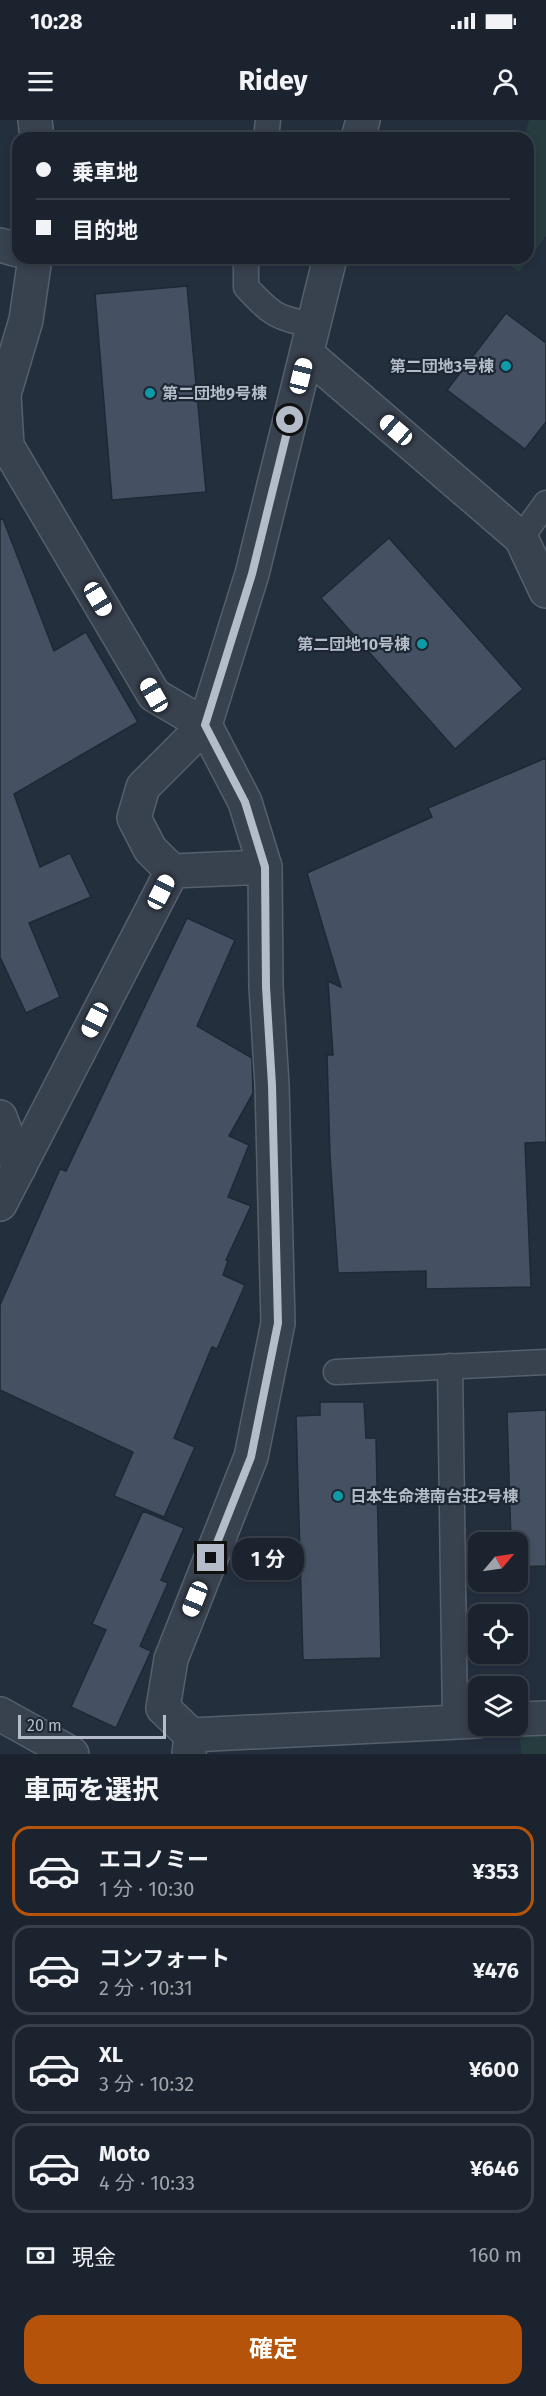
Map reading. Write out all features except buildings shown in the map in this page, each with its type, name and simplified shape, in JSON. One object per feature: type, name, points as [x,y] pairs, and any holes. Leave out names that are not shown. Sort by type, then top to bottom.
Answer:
[{"type":"street","points":[[34,264],[26,320],[2,395],[7,446],[154,695],[205,725],[245,802],[265,867],[266,987],[272,1085],[278,1323],[251,1457],[171,1659],[163,1708],[190,1744],[467,1721]]},
{"type":"street","points":[[265,867],[172,871],[150,849],[134,818],[143,787],[205,725],[252,574],[329,264]]},
{"type":"street","points":[[310,339],[521,538],[546,591]]},
{"type":"street","points":[[0,1204],[172,871]]},
{"type":"street","points":[[0,1117],[19,1168]]},
{"type":"street","points":[[0,1714],[72,1754]]},
{"type":"street","points":[[528,1719],[546,1718]]},
{"type":"lane","points":[[246,264],[246,287],[265,308],[310,339]]},
{"type":"lane","points":[[521,538],[546,503]]},
{"type":"lane","points":[[336,1372],[546,1362]]},
{"type":"lane","points":[[450,1366],[467,1721]]},
{"type":"green space","points":[[529,120],[546,120],[546,236],[534,252],[534,132],[526,132]]},
{"type":"green space","points":[[508,264],[525,264],[519,272]]},
{"type":"green space","points":[[546,1718],[546,1754],[521,1754],[520,1736],[528,1736],[528,1719]]},
{"type":"place","name":"第二団地3号棟","points":[[506,366]]},
{"type":"place","name":"第二団地9号棟","points":[[150,393]]},
{"type":"place","name":"第二団地10号棟","points":[[422,644]]},
{"type":"place","name":"日本生命港南台荘2号棟","points":[[338,1496]]},
{"type":"route","points":[[211,1558],[251,1457],[278,1323],[272,1085],[266,987],[265,867],[245,802],[205,725],[252,574],[290,420]]}]
